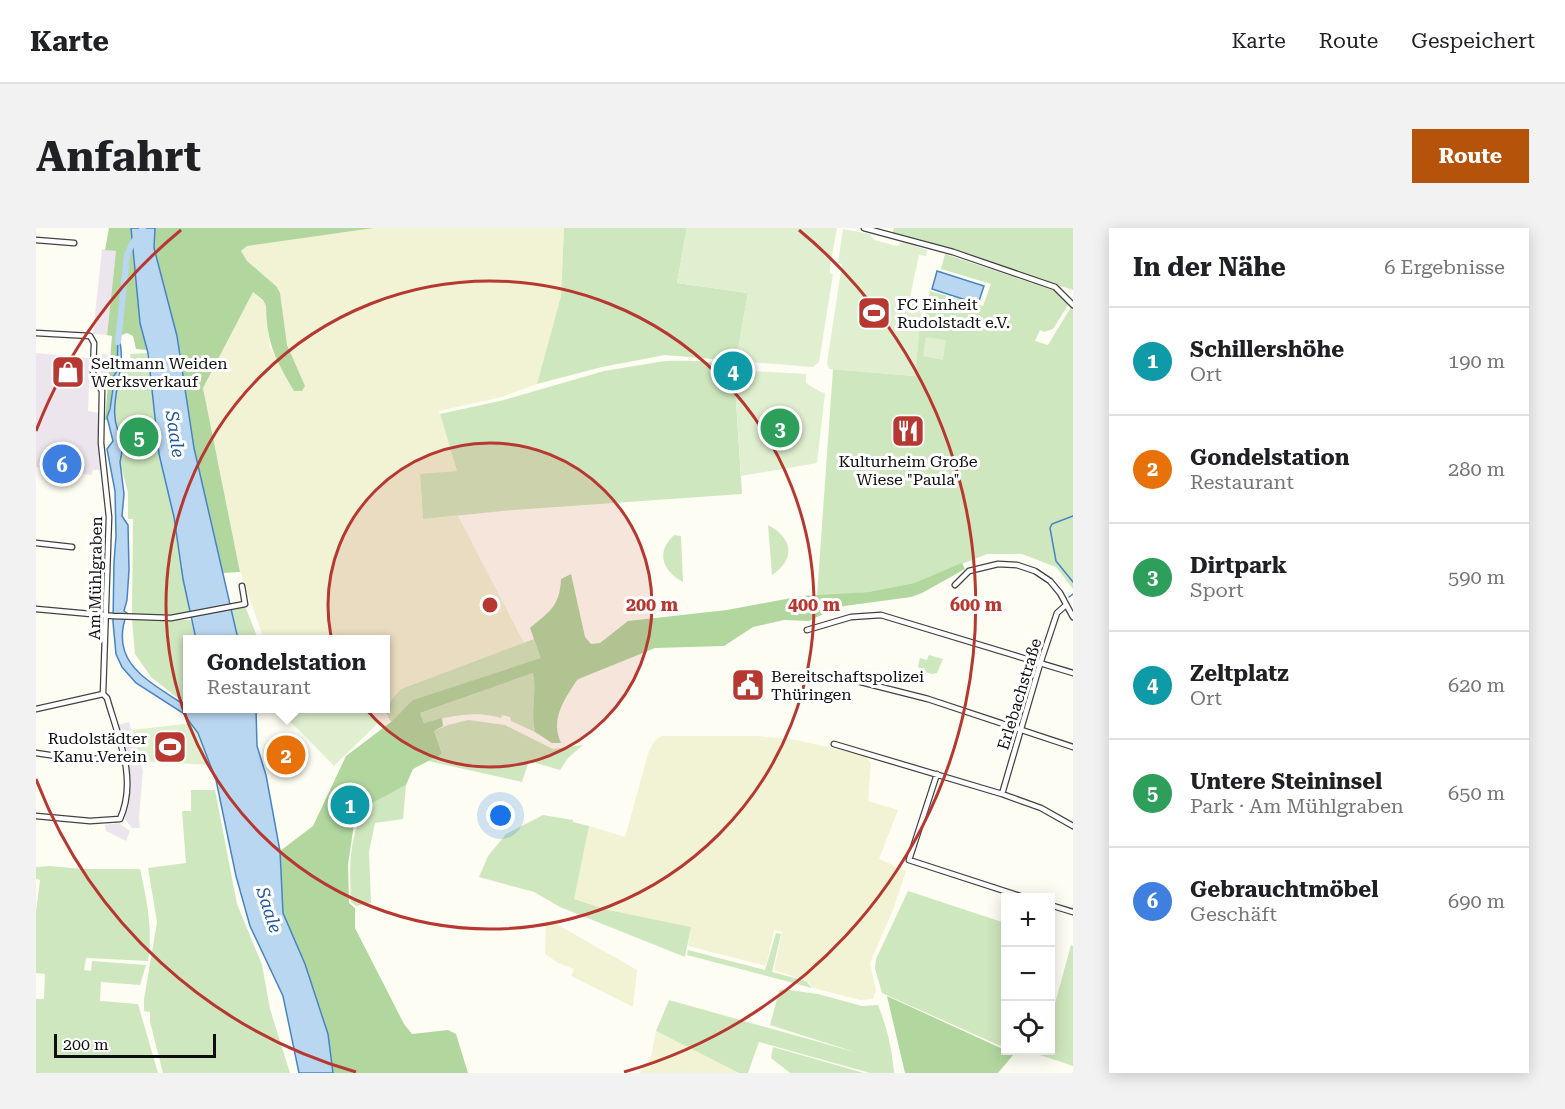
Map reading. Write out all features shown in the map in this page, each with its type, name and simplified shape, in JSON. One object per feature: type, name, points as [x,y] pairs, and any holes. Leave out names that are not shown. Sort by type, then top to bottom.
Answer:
[{"type":"street","points":[[864,228],[953,252],[1055,287],[1073,305]]},
{"type":"street","points":[[36,240],[74,243]]},
{"type":"street","name":"Am Mühlgraben","points":[[36,333],[90,336],[94,343],[93,376],[102,391],[101,443],[109,517],[110,616],[103,694],[107,698],[128,778],[127,794],[120,819],[90,821],[36,816]]},
{"type":"street","points":[[36,543],[72,547]]},
{"type":"street","points":[[955,585],[969,571],[998,564],[1017,565],[1035,571],[1048,579],[1073,617]]},
{"type":"street","points":[[36,609],[110,616],[171,618],[243,605],[242,586]]},
{"type":"street","name":"Erlebachstraße","points":[[1002,794],[1057,613],[1066,605]]},
{"type":"street","points":[[807,630],[851,617],[881,615],[1073,673]]},
{"type":"street","points":[[849,679],[928,699],[1073,747]]},
{"type":"street","points":[[36,709],[103,694]]},
{"type":"street","points":[[834,744],[1002,794],[1041,808],[1073,826]]},
{"type":"street","points":[[36,753],[76,759],[124,758]]},
{"type":"street","points":[[938,774],[909,860],[1013,893]]},
{"type":"street","points":[[1055,907],[1073,912]]},
{"type":"shaded area","points":[[102,249],[116,251],[107,335],[93,334]]},
{"type":"shaded area","points":[[36,353],[90,358],[88,411],[100,413],[102,470],[93,470],[92,475],[36,467]]},
{"type":"shaded area","points":[[102,354],[111,355],[109,386],[99,385]]},
{"type":"shaded area","points":[[129,722],[139,759],[127,756],[117,725]]},
{"type":"shaded area","points":[[139,762],[143,770],[140,828],[132,828],[124,818],[129,790],[128,766]]},
{"type":"shaded area","points":[[119,823],[130,831],[126,841],[106,831],[105,825]]},
{"type":"green space","points":[[109,228],[131,228],[140,323],[147,350],[136,349],[133,336],[127,333],[117,337],[117,371],[111,380],[111,400],[107,420],[105,420],[112,336],[107,335],[116,251],[105,250]]},
{"type":"green space","points":[[155,228],[374,228],[247,246],[241,251],[247,261],[277,287],[280,293],[287,345],[305,386],[302,391],[294,391],[287,379],[270,341],[266,306],[263,300],[253,292],[203,388],[240,572],[222,573],[194,448],[177,336],[154,247]]},
{"type":"green space","points":[[374,228],[564,228],[561,296],[537,384],[502,397],[439,411],[457,471],[420,475],[423,519],[458,516],[524,643],[401,689],[390,702],[390,635],[263,635],[240,572],[203,388],[253,292],[266,306],[270,347],[294,391],[290,351],[242,255],[242,248]]},
{"type":"green space","points":[[564,228],[687,228],[677,283],[748,293],[736,361],[665,355],[602,367],[537,384],[561,296]]},
{"type":"green space","points":[[687,228],[837,228],[830,267],[830,274],[833,274],[819,362],[813,367],[736,361],[748,293],[677,283]]},
{"type":"green space","points":[[894,228],[1073,228],[1073,290],[892,234]]},
{"type":"green space","points":[[843,229],[870,234],[874,240],[897,246],[903,242],[927,250],[926,256],[919,255],[909,302],[922,305],[915,376],[829,369],[827,363],[842,264],[838,263]]},
{"type":"green space","points":[[945,254],[1056,291],[1068,305],[1053,329],[1044,332],[1040,330],[1035,341],[1048,345],[1071,307],[1073,309],[1073,589],[1056,567],[1022,554],[987,554],[914,583],[868,592],[817,596],[833,369],[915,376],[919,330],[926,328],[930,291],[983,306],[991,284],[941,269]]},
{"type":"green space","points":[[926,337],[946,340],[943,360],[923,356]]},
{"type":"green space","points":[[148,353],[159,454],[174,517],[190,612],[171,616],[132,614],[133,519],[128,519],[128,493],[120,462],[124,441],[116,422],[115,404],[120,365],[131,365],[130,354]]},
{"type":"green space","points":[[665,361],[710,362],[734,370],[742,494],[513,510],[423,519],[420,474],[457,471],[440,414],[504,400],[604,371]]},
{"type":"green space","points":[[734,370],[806,374],[806,383],[825,393],[817,463],[741,476]]},
{"type":"green space","points":[[768,525],[783,536],[788,549],[785,562],[772,575]]},
{"type":"green space","points":[[674,535],[681,536],[683,582],[670,573],[664,561],[665,548]]},
{"type":"green space","points":[[962,563],[965,569],[911,597],[837,607],[809,621],[784,620],[753,627],[724,646],[655,648],[581,678],[577,680],[567,695],[560,710],[557,726],[561,743],[552,743],[535,732],[533,673],[420,713],[424,723],[442,718],[443,726],[434,731],[442,754],[413,769],[406,785],[370,804],[354,824],[348,865],[349,903],[355,908],[355,928],[404,1024],[412,1034],[448,1030],[456,1034],[468,1073],[333,1073],[328,1034],[305,964],[283,913],[280,851],[313,826],[346,756],[391,722],[413,700],[541,658],[530,628],[548,613],[556,602],[561,579],[571,574],[585,637],[591,644],[600,643],[628,621],[727,610],[802,596],[868,592],[914,583]]},
{"type":"green space","points":[[245,606],[256,635],[237,635],[232,610]]},
{"type":"green space","points":[[132,620],[191,620],[195,635],[183,635],[183,702],[151,677],[135,654]]},
{"type":"green space","points":[[534,639],[542,658],[414,700],[391,722],[386,713],[390,713],[390,702],[401,689]]},
{"type":"green space","points":[[929,655],[943,659],[937,673],[921,671],[918,666],[920,658],[927,660]]},
{"type":"green space","points":[[533,673],[535,732],[511,721],[510,717],[502,715],[501,718],[482,714],[462,715],[424,723],[420,713]]},
{"type":"green space","points":[[282,713],[370,713],[380,721],[334,766]]},
{"type":"green space","points":[[468,720],[505,725],[553,749],[583,745],[568,758],[560,770],[529,761],[522,782],[428,761],[442,754],[434,731]]},
{"type":"green space","name":"Rudolstädter Kanu Verein","points":[[192,723],[210,765],[140,761],[132,730]]},
{"type":"green space","points":[[662,736],[758,736],[796,740],[864,755],[871,763],[868,801],[898,810],[879,859],[906,871],[893,910],[870,963],[876,991],[873,999],[860,1000],[813,988],[807,981],[774,970],[782,932],[774,930],[766,966],[688,946],[691,927],[604,909],[573,899],[589,826],[625,837],[649,751],[655,740]]},
{"type":"green space","points":[[406,785],[403,819],[375,823],[369,852],[371,903],[356,906],[351,902],[350,878],[351,852],[357,828],[362,816],[372,803]]},
{"type":"green space","points":[[191,790],[215,790],[237,904],[262,965],[270,1009],[290,1073],[163,1073],[150,1022],[150,1012],[144,1011],[157,922],[148,868],[186,863],[182,811],[191,811]]},
{"type":"green space","points":[[543,815],[573,820],[573,822],[589,826],[574,899],[604,909],[691,927],[685,957],[560,907],[534,892],[479,877],[488,856],[506,834]]},
{"type":"green space","points":[[36,867],[82,869],[140,869],[150,926],[148,961],[86,958],[84,970],[91,971],[92,961],[146,965],[140,985],[101,982],[100,1001],[138,1004],[158,1073],[36,1073],[36,999],[44,999],[45,974],[36,973],[36,912],[40,880],[36,879]]},
{"type":"green space","points":[[908,891],[1001,922],[1001,1046],[882,993],[875,968],[876,959]]},
{"type":"green space","points":[[546,921],[553,922],[637,970],[633,1007],[571,976],[574,969],[558,963],[545,954]]},
{"type":"green space","points":[[776,933],[781,934],[772,972],[806,981],[812,988],[687,955],[688,950],[765,970]]},
{"type":"green space","points":[[1071,945],[1073,946],[1073,1066],[1040,1055],[1055,1055],[1055,1003]]},
{"type":"green space","points":[[782,989],[818,994],[862,1006],[878,1005],[889,1038],[894,1073],[870,1073],[759,1042],[748,1073],[739,1073],[656,1031],[669,1000],[858,1053],[770,1025],[779,991]]},
{"type":"green space","points":[[887,996],[1001,1048],[1001,1055],[1013,1055],[998,1073],[905,1073]]},
{"type":"green space","points":[[656,1031],[739,1073],[639,1073],[651,1057]]},
{"type":"green space","points":[[773,1047],[864,1073],[790,1073],[771,1058]]},
{"type":"water","name":"Saale","points":[[131,228],[155,228],[154,248],[177,336],[194,448],[237,635],[195,635],[183,579],[174,517],[159,454],[148,353],[140,323]]},
{"type":"water","points":[[937,271],[984,286],[978,304],[932,289]]},
{"type":"water","points":[[118,336],[121,362],[115,416],[117,429],[124,441],[120,462],[124,494],[122,516],[128,525],[129,570],[123,644],[134,667],[154,685],[183,703],[183,713],[136,683],[122,667],[116,654],[113,622],[115,491],[107,449],[113,441],[107,417],[113,388],[111,380],[117,371]]},
{"type":"water","name":"Saale","points":[[183,713],[256,713],[257,746],[266,775],[280,851],[283,913],[305,964],[328,1034],[333,1073],[299,1073],[283,996],[250,926],[236,876],[216,780],[198,733]]},
{"type":"waterway","points":[[118,342],[127,255],[143,228]]},
{"type":"waterway","points":[[1073,516],[1052,524],[1050,528],[1056,561],[1073,582]]},
{"type":"waterway","points":[[1069,597],[1073,594]]},
{"type":"place","name":"FC Einheit Rudolstadt e.V.","points":[[874,313]]},
{"type":"place","name":"Zeltplatz","points":[[733,371]]},
{"type":"place","name":"Seltmann Weiden Werksverkauf","points":[[68,372]]},
{"type":"place","name":"Dirtpark","points":[[780,428]]},
{"type":"place","name":"Kulturheim Große Wiese \"Paula\"","points":[[908,431]]},
{"type":"place","name":"Untere Steininsel","points":[[139,437]]},
{"type":"place","name":"Gebrauchtmöbel","points":[[62,464]]},
{"type":"place","name":"Bereitschaftspolizei Thüringen","points":[[748,685]]},
{"type":"place","name":"Rudolstädter Kanu Verein","points":[[170,747]]},
{"type":"place","name":"Gondelstation","points":[[286,755]]},
{"type":"place","name":"Schillershöhe","points":[[350,805]]}]
